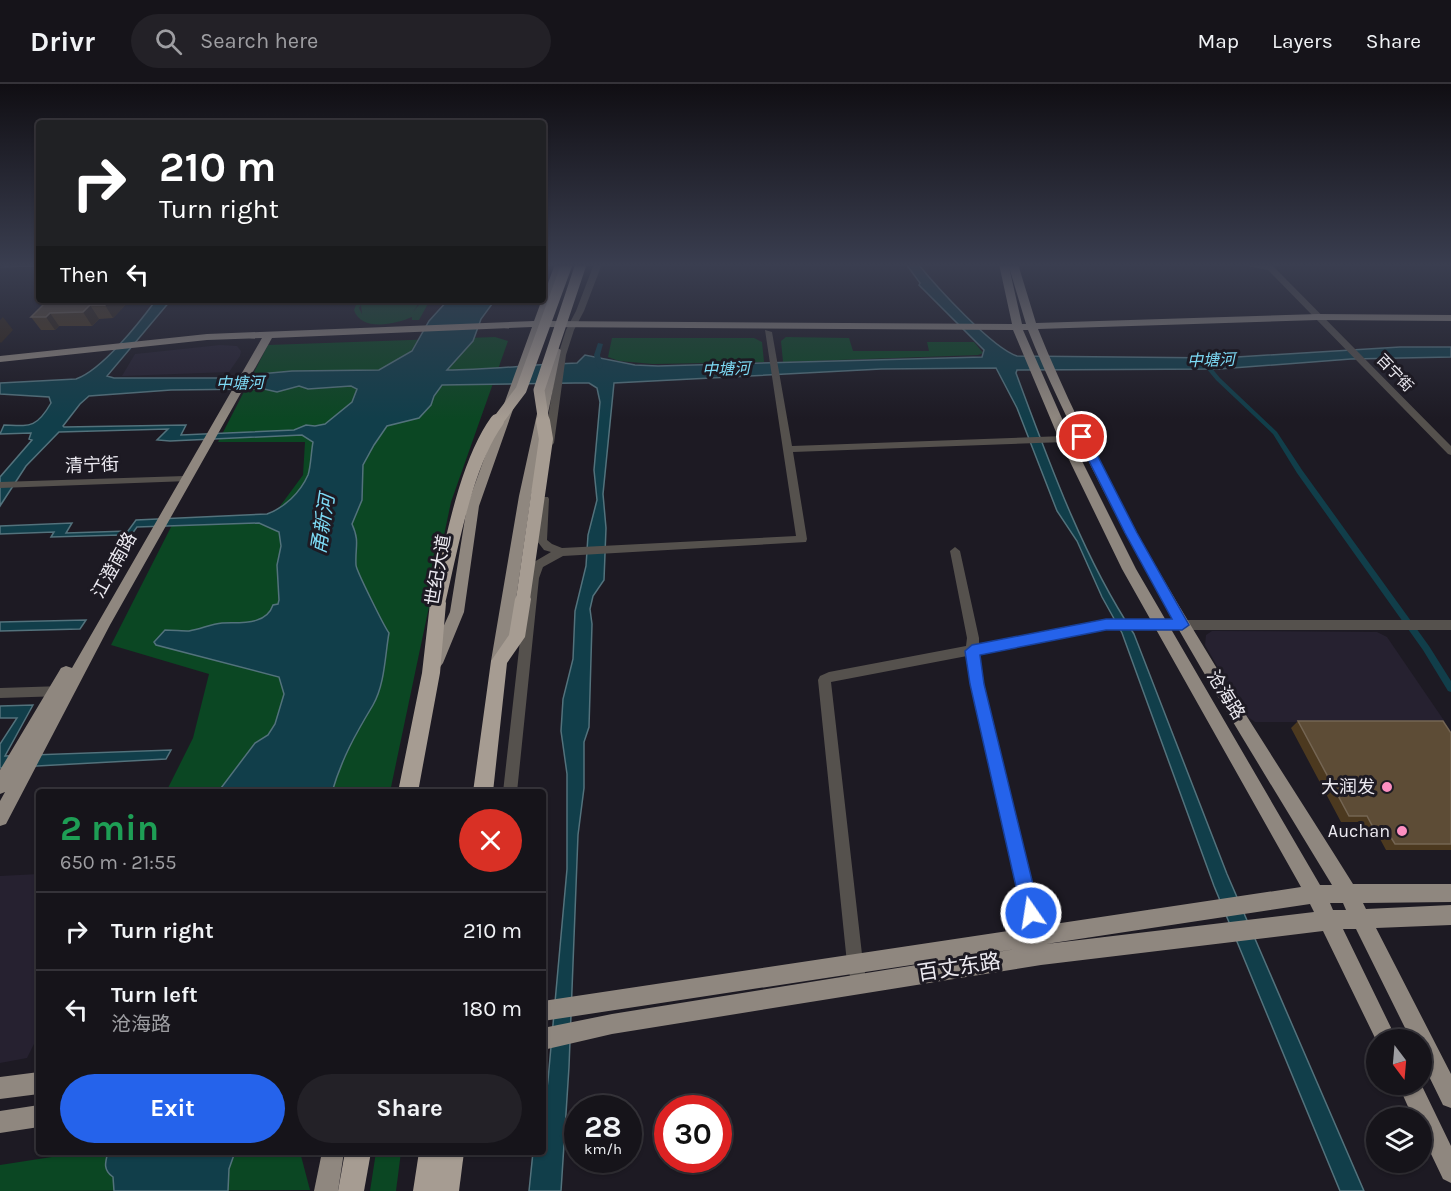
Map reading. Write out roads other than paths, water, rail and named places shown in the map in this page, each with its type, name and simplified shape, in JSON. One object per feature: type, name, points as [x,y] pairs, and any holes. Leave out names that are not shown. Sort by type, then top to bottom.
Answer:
[{"type":"highway","points":[[431,673],[438,603],[460,511],[484,439],[517,392],[547,316]]},
{"type":"highway","points":[[483,789],[499,661],[517,637],[523,598],[546,439],[544,392],[567,316]]},
{"type":"highway","name":"世纪大道","points":[[409,789],[431,673]]},
{"type":"highway","points":[[351,1191],[357,1155]]},
{"type":"highway","points":[[426,1191],[432,1155]]},
{"type":"highway","points":[[446,1191],[450,1155]]},
{"type":"main road","points":[[537,327],[541,316]]},
{"type":"main road","points":[[499,661],[544,392],[557,363],[570,316]]},
{"type":"main road","name":"沧海路","points":[[986,330],[1006,316]]},
{"type":"main road","name":"沧海路","points":[[1014,316],[1018,330],[1065,439],[1129,569],[1316,894],[1382,1029]]},
{"type":"main road","name":"沧海路","points":[[1029,316],[1049,370],[1131,533],[1182,625],[1348,894],[1451,1097]]},
{"type":"main road","name":"沧海路","points":[[1039,316],[1056,322],[1089,324]]},
{"type":"main road","points":[[1033,330],[1089,324],[1318,317],[1451,318]]},
{"type":"main road","points":[[0,364],[139,345],[597,324],[620,327],[768,332],[960,330]]},
{"type":"main road","points":[[567,327],[587,330],[620,327],[1033,330],[1451,325]]},
{"type":"main road","name":"世纪大道","points":[[431,673],[457,612],[472,506],[517,392],[537,327]]},
{"type":"main road","name":"江澄南路","points":[[0,786],[61,691],[262,338]]},
{"type":"main road","points":[[0,359],[111,349]]},
{"type":"main road","name":"江澄南路","points":[[0,818],[61,691]]},
{"type":"main road","name":"百丈东路","points":[[546,1011],[857,973],[1039,945],[1197,911],[1316,894],[1451,893]]},
{"type":"main road","name":"百丈东路","points":[[1039,945],[1223,933],[1330,920],[1451,915]]},
{"type":"main road","name":"百丈东路","points":[[546,1038],[857,973]]},
{"type":"main road","points":[[0,1088],[36,1083]]},
{"type":"main road","points":[[1414,1095],[1451,1171]]},
{"type":"main road","points":[[0,1122],[36,1116]]},
{"type":"main road","points":[[326,1191],[332,1155]]},
{"type":"street","points":[[567,327],[576,316]]},
{"type":"street","name":"百宁街","points":[[1318,317],[1451,452]]},
{"type":"street","points":[[510,789],[533,578],[538,565],[561,552],[802,539],[768,332]]},
{"type":"street","points":[[557,363],[558,380],[547,458],[541,532],[542,541],[548,547],[561,552]]},
{"type":"street","points":[[788,449],[1065,439]]},
{"type":"street","name":"清宁街","points":[[0,485],[181,479]]},
{"type":"street","points":[[955,550],[973,638],[972,651],[977,684],[1039,945]]},
{"type":"street","points":[[857,973],[824,680],[828,677],[1113,625],[1451,625]]},
{"type":"street","points":[[0,693],[61,691]]},
{"type":"water","points":[[144,316],[158,316],[107,376],[114,378],[218,378],[292,371],[379,370],[412,351],[434,316],[483,316],[473,341],[447,370],[577,363],[585,355],[635,365],[658,366],[982,357],[984,350],[950,316],[966,316],[1006,351],[1017,356],[1221,358],[1400,347],[1451,347],[1451,357],[1351,359],[1219,369],[1017,370],[1016,373],[1068,507],[1098,572],[1134,634],[1227,874],[1364,1191],[1340,1191],[1214,886],[1122,633],[1102,597],[1077,541],[1057,511],[1017,408],[996,368],[881,369],[614,383],[603,494],[606,528],[604,580],[593,596],[590,609],[592,624],[589,727],[584,742],[584,788],[578,835],[569,1067],[567,1095],[564,1095],[561,1191],[529,1191],[533,1155],[546,1155],[546,1095],[567,869],[567,774],[561,731],[563,699],[573,659],[575,611],[586,566],[588,535],[597,500],[594,470],[600,402],[597,388],[589,383],[442,385],[431,405],[419,418],[387,426],[374,445],[363,465],[362,500],[352,524],[357,540],[357,569],[389,633],[377,697],[349,747],[333,789],[220,789],[255,743],[268,735],[275,724],[284,694],[279,677],[156,645],[154,642],[165,630],[189,631],[218,624],[251,622],[264,617],[273,605],[278,604],[279,600],[277,565],[281,546],[279,532],[259,523],[137,527],[129,538],[119,538],[120,535],[51,537],[54,532],[0,534],[0,526],[72,523],[66,533],[128,531],[136,520],[267,514],[285,504],[305,482],[313,442],[302,435],[170,441],[157,440],[168,429],[59,432],[26,466],[0,506],[0,477],[32,440],[29,439],[31,433],[0,434],[4,425],[20,426],[36,422],[51,403],[49,397],[0,394],[0,383],[76,379],[108,356]],"holes":[[[299,386],[308,389],[351,386],[357,389],[352,402],[325,424],[306,425],[294,430],[181,435],[186,425],[63,426],[89,396],[171,390],[264,389],[277,392]]]},
{"type":"water","points":[[86,620],[80,629],[0,631],[0,622]]},
{"type":"water","points":[[33,705],[5,756],[171,750],[166,759],[0,768],[0,744],[17,718],[0,718],[0,706]]},
{"type":"water","points":[[107,1155],[234,1155],[229,1169],[228,1191],[114,1191],[113,1177],[108,1172]]},
{"type":"waterway","points":[[600,344],[597,355],[600,367]]},
{"type":"waterway","name":"中塘河","points":[[1204,362],[1218,379],[1275,433],[1299,471],[1426,648],[1451,688]]},
{"type":"place","name":"大润发","points":[[1387,787]]},
{"type":"place","name":"Auchan","points":[[1402,831]]},
{"type":"water label","name":"甬新河","points":[[323,524]]}]
